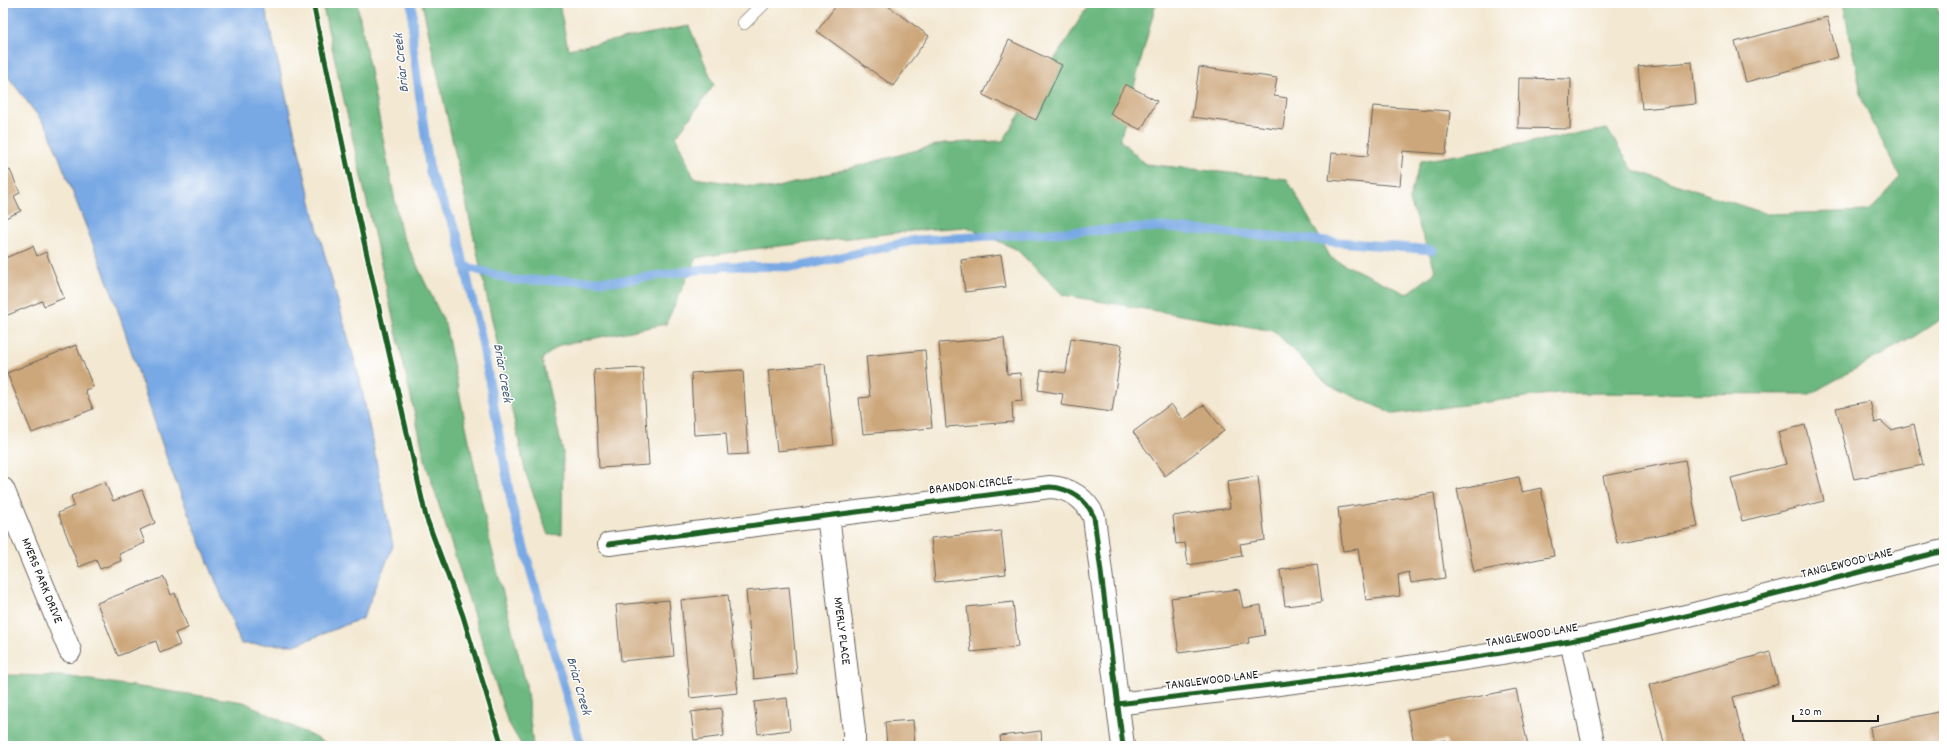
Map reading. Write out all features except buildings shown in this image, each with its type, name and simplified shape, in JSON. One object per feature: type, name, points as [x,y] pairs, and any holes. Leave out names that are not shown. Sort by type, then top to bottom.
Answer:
[{"type":"street","name":"BRANDON CIRCLE","points":[[609,544],[1050,487],[1059,487],[1077,494],[1090,508],[1094,517],[1123,746]]},
{"type":"street","name":"MYERS PARK DRIVE","points":[[3,489],[70,651]]},
{"type":"street","name":"MYERLY PLACE","points":[[828,515],[854,731],[854,746]]},
{"type":"street","name":"TANGLEWOOD LANE","points":[[1117,704],[1363,674],[1498,654],[1571,641],[1695,615],[1944,551]]},
{"type":"street","points":[[1571,641],[1594,746]]},
{"type":"lane","points":[[744,23],[764,3]]},
{"type":"green space","points":[[322,3],[357,3],[401,232],[445,324],[490,542],[526,684],[533,746],[522,746],[507,720],[426,464]]},
{"type":"green space","points":[[422,3],[559,3],[568,49],[689,26],[714,85],[676,137],[694,178],[771,189],[944,143],[1003,141],[1090,3],[1156,3],[1120,140],[1145,164],[1287,179],[1331,258],[1407,294],[1436,272],[1409,199],[1421,161],[1607,129],[1633,170],[1767,214],[1869,211],[1900,177],[1863,103],[1843,3],[1935,3],[1944,25],[1944,317],[1915,336],[1810,394],[1558,393],[1394,414],[1328,385],[1274,331],[1063,295],[1016,249],[967,227],[921,230],[745,250],[696,258],[666,324],[560,345],[542,359],[563,452],[562,534],[548,535],[526,474]]},
{"type":"green space","points":[[3,675],[63,676],[244,702],[332,746],[3,746]]},
{"type":"water","points":[[3,3],[264,3],[317,227],[360,380],[393,546],[363,618],[295,645],[241,644],[169,465],[112,293],[48,129],[3,70]]},
{"type":"waterway","name":"Briar Creek","points":[[412,3],[413,47],[430,173],[457,234],[482,341],[512,506],[581,746]]},
{"type":"waterway","points":[[464,266],[513,280],[618,281],[725,266],[798,267],[916,240],[1161,227],[1433,250]]},
{"type":"cycle path","points":[[313,3],[353,193],[426,517],[463,616],[502,746]]},
{"type":"cycle path","points":[[609,544],[1050,487],[1071,492],[1087,505],[1094,517],[1123,746]]},
{"type":"cycle path","points":[[1117,704],[1401,668],[1570,641],[1711,610],[1944,551]]}]
